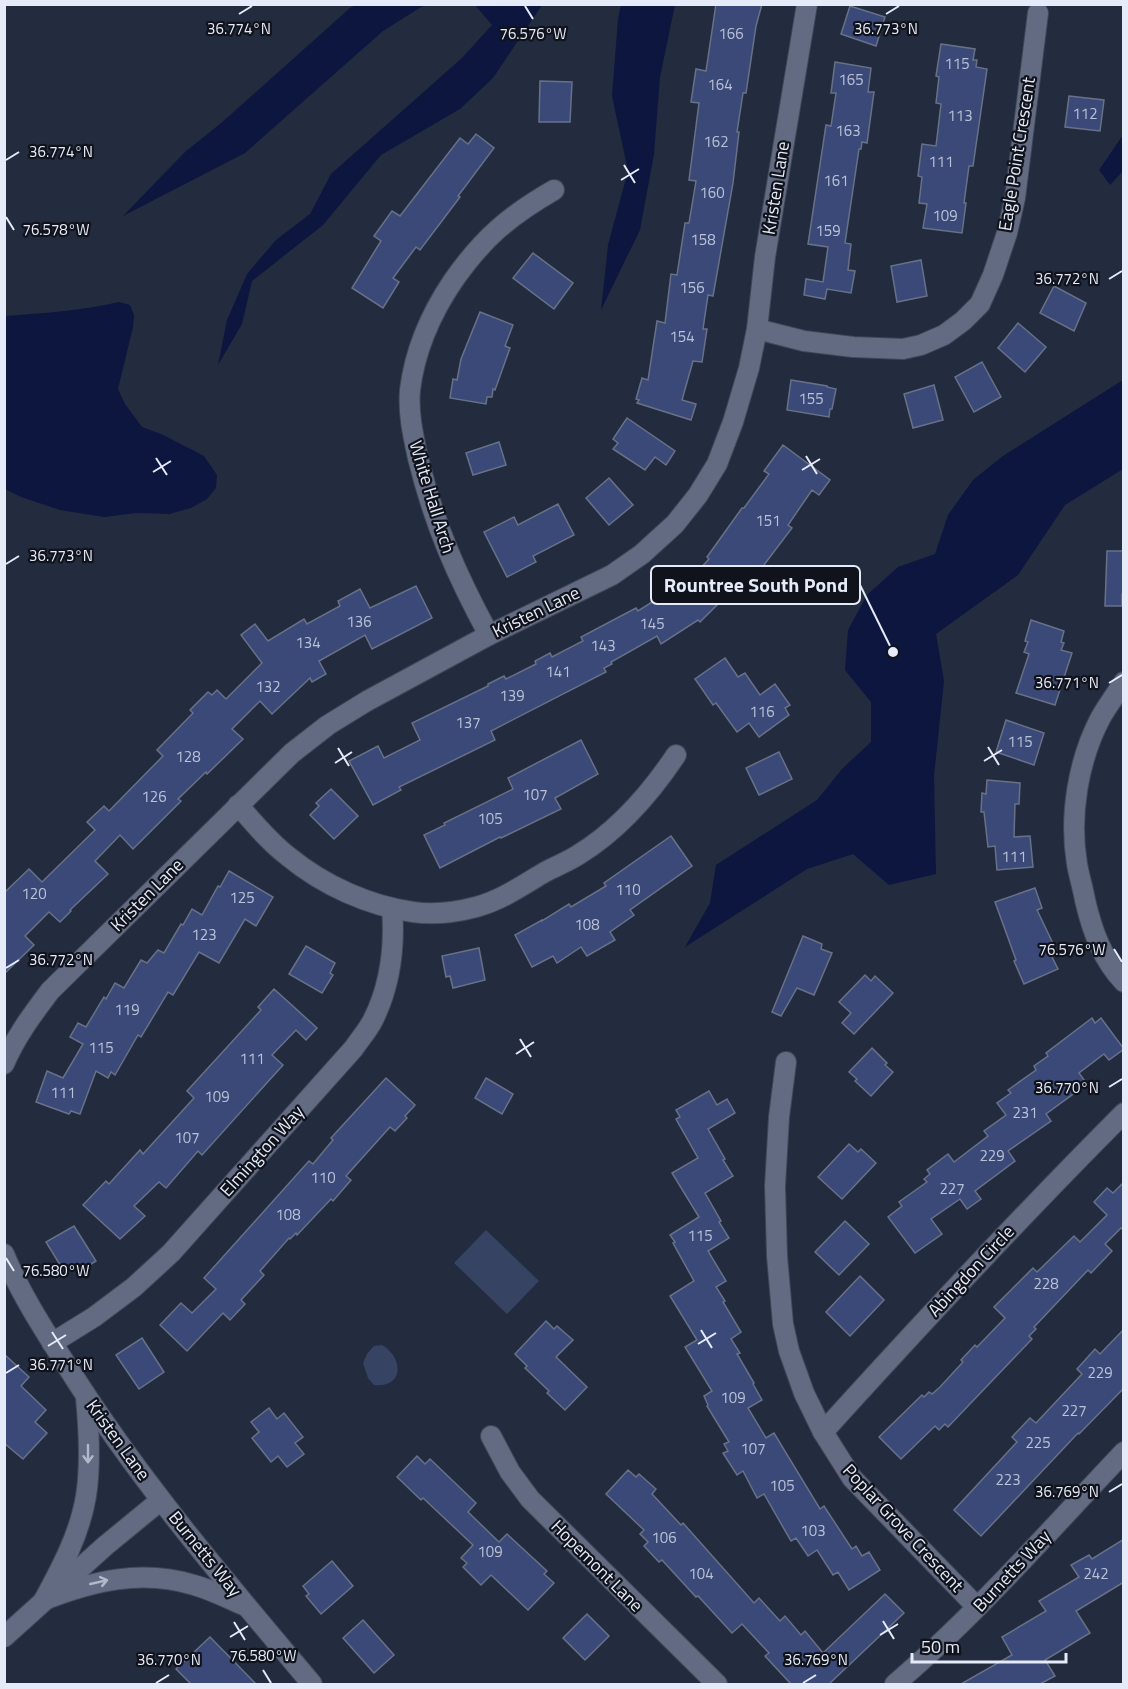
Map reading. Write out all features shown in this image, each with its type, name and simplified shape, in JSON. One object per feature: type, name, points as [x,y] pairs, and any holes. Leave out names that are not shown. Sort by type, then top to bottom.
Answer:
[{"type":"street","name":"Kristen Lane","points":[[4,1064],[12,1045],[50,991],[292,753],[328,724],[367,701],[489,636],[612,575],[642,554],[675,524],[698,495],[717,464],[733,422],[757,329],[765,257],[807,4]]},
{"type":"street","name":"Eagle Point Crescent","points":[[757,329],[804,341],[853,347],[903,348],[921,345],[944,335],[980,304],[993,275],[1015,198],[1038,13]]},
{"type":"street","name":"White Hall Arch","points":[[489,636],[462,586],[440,533],[426,490],[410,424],[410,392],[415,361],[424,330],[439,302],[469,258],[497,228],[524,207],[554,190]]},
{"type":"street","points":[[1124,682],[1101,718],[1085,756],[1076,795],[1074,823],[1077,863],[1090,920],[1107,961],[1124,982]]},
{"type":"street","points":[[238,805],[262,833],[289,857],[312,874],[345,892],[392,908],[415,913],[446,912],[477,907],[506,896],[578,855],[610,832],[645,797],[676,755]]},
{"type":"street","name":"Elmington Way","points":[[52,1343],[94,1317],[134,1287],[171,1254],[354,1048],[372,1021],[382,996],[390,964],[392,908]]},
{"type":"street","name":"Poplar Grove Crescent","points":[[786,1062],[779,1117],[775,1186],[777,1256],[783,1324],[789,1351],[804,1393],[823,1432],[852,1478],[977,1607]]},
{"type":"street","name":"Abingdon Circle","points":[[823,1432],[1053,1184],[1124,1113]]},
{"type":"street","name":"Kristen Lane","points":[[4,1254],[52,1343],[85,1395],[162,1500]]},
{"type":"street","points":[[44,1600],[63,1564],[78,1527],[86,1496],[88,1423],[85,1395]]},
{"type":"street","name":"Hopemont Lane","points":[[491,1436],[510,1472],[530,1499],[717,1684]]},
{"type":"street","name":"Burnetts Way","points":[[895,1684],[932,1653],[1124,1452]]},
{"type":"street","name":"Burnetts Way","points":[[4,1637],[105,1546],[162,1500],[312,1684]]},
{"type":"street","points":[[44,1600],[76,1587],[110,1580],[145,1577],[195,1585],[247,1607]]},
{"type":"shaded area","points":[[356,5],[429,5],[421,7],[383,31],[245,153],[123,216],[185,152]]},
{"type":"shaded area","points":[[475,5],[542,5],[493,78],[460,109],[381,155],[323,225],[252,281],[242,324],[218,365],[227,320],[247,274],[276,240],[310,214],[331,174],[462,58],[492,25]]},
{"type":"shaded area","points":[[621,5],[675,5],[660,77],[654,154],[640,230],[601,310],[608,245],[628,171],[612,96]]},
{"type":"shaded area","points":[[1123,135],[1123,171],[1110,185],[1099,170]]},
{"type":"shaded area","points":[[119,302],[130,305],[134,315],[118,389],[125,404],[142,427],[204,456],[217,475],[216,488],[207,499],[191,508],[169,514],[136,513],[104,517],[60,510],[5,489],[5,316],[77,310]]},
{"type":"shaded area","points":[[1123,380],[1123,469],[1065,505],[1018,575],[936,634],[944,681],[934,776],[936,874],[889,885],[853,854],[807,869],[685,947],[710,903],[716,865],[817,800],[842,769],[871,742],[871,702],[845,670],[848,630],[867,595],[898,567],[935,554],[948,515],[973,480],[1003,456]]},
{"type":"shaded area","points":[[486,1230],[539,1281],[507,1314],[454,1263]]},
{"type":"shaded area","points":[[382,1345],[394,1357],[398,1371],[391,1382],[374,1385],[368,1378],[363,1363],[374,1346]]},
{"type":"building","points":[[716,4],[762,4],[756,26],[746,93],[743,93],[733,183],[713,296],[708,295],[703,329],[707,329],[702,362],[693,361],[682,400],[696,404],[691,420],[637,403],[639,400],[636,399],[642,378],[648,380],[657,321],[665,323],[671,274],[677,275],[685,223],[689,223],[696,181],[689,180],[699,103],[691,102],[696,69],[706,71]]},
{"type":"building","points":[[850,6],[885,17],[876,46],[841,34]]},
{"type":"building","points":[[941,44],[975,49],[973,60],[977,60],[976,67],[987,69],[973,166],[969,166],[962,233],[923,228],[927,204],[919,203],[922,177],[918,176],[922,144],[936,146],[941,104],[936,103],[939,77],[936,76]]},
{"type":"building","points":[[835,62],[871,68],[868,92],[874,92],[867,143],[862,142],[861,149],[859,149],[845,243],[851,244],[848,270],[855,271],[851,293],[827,289],[825,299],[804,295],[806,279],[823,282],[828,247],[808,244],[826,125],[831,126],[836,93],[831,93]]},
{"type":"building","points":[[540,81],[572,82],[570,122],[539,122]]},
{"type":"building","points":[[1069,96],[1104,100],[1100,131],[1065,127]]},
{"type":"building","points":[[476,134],[494,148],[420,250],[416,247],[393,278],[399,282],[383,308],[352,288],[381,241],[374,236],[392,211],[400,216],[460,138],[468,144]]},
{"type":"building","points":[[533,253],[573,283],[554,309],[513,278]]},
{"type":"building","points":[[921,260],[927,296],[897,302],[891,266]]},
{"type":"building","points":[[1054,286],[1086,303],[1074,331],[1040,313]]},
{"type":"building","points":[[480,312],[513,325],[505,346],[510,348],[495,390],[493,389],[492,397],[487,397],[486,404],[450,398],[453,379],[457,380],[461,359]]},
{"type":"building","points":[[1018,323],[1046,347],[1025,372],[998,348]]},
{"type":"building","points":[[982,362],[1001,397],[974,412],[955,377]]},
{"type":"building","points":[[791,380],[836,389],[829,417],[787,410]]},
{"type":"building","points":[[934,385],[943,420],[913,428],[904,394]]},
{"type":"building","points":[[627,418],[675,451],[666,465],[655,457],[645,470],[613,449],[618,443],[613,439]]},
{"type":"building","points":[[499,442],[506,465],[473,475],[466,453]]},
{"type":"building","points":[[783,445],[830,480],[819,495],[812,490],[788,525],[792,528],[748,586],[741,581],[700,622],[698,620],[661,644],[657,636],[611,662],[612,664],[604,668],[606,672],[491,731],[495,740],[399,787],[401,790],[373,805],[349,761],[378,746],[384,758],[420,740],[412,723],[504,676],[506,679],[536,664],[535,661],[550,653],[552,657],[583,641],[581,637],[636,608],[638,611],[668,592],[680,579],[685,585],[709,559],[707,557],[769,474],[764,471]]},
{"type":"building","points":[[609,478],[633,505],[609,525],[586,498]]},
{"type":"building","points":[[558,504],[574,535],[533,556],[536,562],[507,577],[484,532],[514,517],[518,525]]},
{"type":"building","points":[[1107,551],[1124,551],[1122,606],[1105,606]]},
{"type":"building","points":[[416,586],[432,618],[372,649],[365,635],[319,661],[326,674],[312,682],[310,678],[272,714],[260,701],[232,729],[243,739],[178,799],[181,801],[133,849],[120,835],[95,861],[108,874],[60,922],[49,912],[25,936],[34,945],[4,974],[4,893],[29,869],[42,882],[95,830],[87,822],[104,806],[109,811],[163,756],[157,750],[193,713],[190,710],[208,692],[212,695],[217,690],[226,699],[262,663],[241,635],[255,624],[268,641],[304,619],[307,624],[340,606],[338,601],[360,589],[370,608]]},
{"type":"building","points":[[1031,620],[1064,631],[1061,642],[1064,643],[1061,650],[1072,653],[1055,705],[1016,693],[1029,654],[1024,652]]},
{"type":"building","points":[[725,658],[738,677],[745,673],[760,695],[775,684],[790,705],[785,708],[789,715],[759,737],[749,723],[737,732],[716,703],[713,705],[695,679]]},
{"type":"building","points":[[1006,720],[1044,733],[1034,765],[996,752]]},
{"type":"building","points":[[581,740],[598,774],[555,798],[561,809],[440,868],[424,835],[513,789],[508,778]]},
{"type":"building","points":[[779,752],[792,779],[759,795],[746,768]]},
{"type":"building","points":[[987,780],[1020,783],[1019,804],[1015,804],[1014,837],[1030,836],[1033,867],[997,870],[995,846],[988,847],[984,812],[981,812],[982,793],[986,794]]},
{"type":"building","points":[[331,789],[358,816],[334,839],[310,815],[319,806],[316,803]]},
{"type":"building","points":[[671,836],[692,866],[630,910],[634,915],[610,932],[615,940],[587,956],[581,947],[557,963],[553,956],[532,967],[515,935],[569,904],[571,907],[606,886],[604,883]]},
{"type":"building","points":[[229,871],[273,897],[256,926],[245,919],[219,963],[199,952],[173,995],[168,992],[141,1037],[138,1035],[115,1075],[111,1072],[108,1078],[96,1071],[80,1114],[71,1111],[69,1114],[36,1102],[47,1071],[63,1078],[83,1044],[70,1037],[78,1023],[86,1027],[115,983],[124,988],[141,960],[147,963],[158,950],[164,953],[192,909],[202,915]]},
{"type":"building","points":[[1035,888],[1042,908],[1037,910],[1058,954],[1052,957],[1058,969],[1024,984],[995,902]]},
{"type":"building","points":[[803,936],[822,944],[821,949],[832,953],[814,995],[797,988],[781,1016],[772,1012]]},
{"type":"building","points":[[306,946],[335,963],[330,973],[333,975],[322,993],[289,974]]},
{"type":"building","points":[[479,948],[485,980],[453,988],[450,976],[446,977],[442,956]]},
{"type":"building","points":[[865,975],[871,981],[875,976],[893,993],[854,1034],[842,1023],[851,1013],[839,1002]]},
{"type":"building","points":[[274,989],[317,1028],[306,1040],[296,1030],[272,1055],[283,1065],[202,1155],[198,1151],[166,1188],[159,1182],[134,1206],[145,1216],[120,1239],[83,1205],[106,1181],[109,1184],[140,1150],[143,1154],[194,1098],[187,1091],[261,1010],[258,1007]]},
{"type":"building","points":[[1092,1018],[1095,1023],[1101,1018],[1124,1049],[1109,1060],[1104,1054],[1079,1073],[1087,1084],[1046,1114],[1051,1121],[1008,1151],[1015,1161],[975,1191],[981,1199],[967,1209],[960,1199],[931,1219],[942,1234],[915,1253],[888,1217],[902,1206],[899,1202],[927,1182],[924,1179],[930,1174],[927,1170],[948,1154],[954,1162],[988,1136],[984,1131],[1006,1115],[997,1103],[1011,1093],[1008,1090],[1036,1070],[1034,1066],[1048,1056],[1046,1053]]},
{"type":"building","points":[[872,1048],[893,1072],[871,1096],[849,1072]]},
{"type":"building","points":[[386,1078],[415,1105],[405,1116],[407,1118],[395,1131],[390,1127],[346,1176],[351,1180],[333,1201],[331,1199],[297,1235],[296,1233],[289,1238],[260,1271],[264,1275],[241,1300],[245,1304],[230,1320],[223,1313],[187,1351],[160,1325],[181,1303],[192,1313],[216,1289],[204,1278],[309,1161],[313,1164],[333,1140],[331,1138]]},
{"type":"building","points":[[486,1078],[513,1094],[502,1114],[475,1098]]},
{"type":"building","points":[[709,1091],[717,1105],[727,1099],[735,1113],[708,1129],[733,1176],[705,1193],[729,1238],[708,1251],[726,1281],[716,1287],[741,1332],[731,1339],[762,1400],[748,1408],[766,1438],[774,1433],[820,1509],[824,1506],[852,1549],[856,1546],[862,1556],[869,1552],[880,1570],[849,1590],[838,1572],[833,1575],[817,1550],[808,1556],[796,1538],[791,1541],[764,1494],[757,1498],[743,1471],[737,1475],[723,1453],[728,1451],[724,1444],[729,1442],[707,1406],[704,1396],[712,1391],[685,1347],[697,1340],[670,1296],[694,1281],[670,1235],[699,1217],[672,1173],[698,1158],[676,1119],[680,1117],[676,1110]]},
{"type":"building","points":[[849,1144],[858,1152],[861,1149],[876,1163],[842,1199],[818,1177]]},
{"type":"building","points":[[1124,1182],[1124,1230],[1121,1228],[1105,1244],[1112,1251],[1091,1273],[1088,1270],[1034,1327],[1036,1329],[1029,1336],[1032,1339],[948,1427],[945,1424],[939,1430],[935,1426],[901,1459],[879,1437],[922,1395],[924,1397],[929,1392],[932,1394],[940,1387],[975,1345],[977,1347],[1005,1318],[994,1307],[1033,1268],[1037,1272],[1074,1236],[1080,1242],[1107,1215],[1094,1202],[1107,1188],[1113,1193]]},
{"type":"building","points":[[845,1221],[869,1244],[839,1275],[815,1252]]},
{"type":"building","points":[[74,1226],[96,1261],[82,1270],[78,1266],[65,1273],[46,1242]]},
{"type":"building","points":[[860,1276],[884,1300],[850,1336],[826,1312]]},
{"type":"building","points":[[546,1321],[554,1329],[557,1326],[573,1340],[556,1357],[587,1387],[565,1410],[547,1393],[549,1391],[525,1368],[527,1366],[515,1354]]},
{"type":"building","points":[[1124,1329],[1124,1388],[1078,1433],[981,1536],[954,1510],[1017,1442],[1012,1437],[1030,1418],[1036,1423],[1082,1374],[1077,1369],[1095,1349],[1100,1354]]},
{"type":"building","points":[[142,1338],[164,1372],[139,1389],[116,1355]]},
{"type":"building","points":[[4,1354],[29,1377],[21,1386],[46,1410],[35,1422],[47,1433],[23,1459],[4,1443]]},
{"type":"building","points":[[269,1408],[277,1419],[284,1413],[303,1437],[295,1443],[304,1454],[287,1467],[278,1456],[271,1462],[252,1438],[259,1432],[251,1422]]},
{"type":"building","points":[[417,1456],[425,1464],[430,1459],[476,1503],[468,1512],[499,1542],[507,1534],[547,1571],[544,1574],[554,1583],[528,1610],[491,1575],[481,1585],[463,1567],[467,1563],[461,1558],[473,1545],[397,1477]]},
{"type":"building","points":[[628,1470],[636,1477],[639,1474],[656,1489],[652,1494],[681,1525],[683,1523],[754,1603],[759,1598],[780,1621],[785,1616],[801,1635],[805,1631],[823,1653],[885,1594],[904,1613],[829,1684],[791,1684],[765,1656],[769,1653],[742,1624],[732,1633],[662,1560],[659,1562],[644,1546],[648,1542],[640,1534],[644,1530],[606,1494]]},
{"type":"building","points":[[1124,1539],[1124,1582],[1076,1611],[1090,1633],[1045,1660],[1055,1676],[1040,1684],[961,1684],[1012,1655],[1002,1637],[1046,1611],[1039,1601],[1079,1577],[1071,1565],[1089,1555],[1092,1559]]},
{"type":"building","points":[[332,1561],[353,1586],[321,1614],[306,1596],[309,1594],[303,1586]]},
{"type":"building","points":[[587,1614],[609,1636],[585,1660],[563,1638]]},
{"type":"building","points":[[363,1620],[394,1655],[374,1673],[343,1638]]},
{"type":"building","points":[[210,1637],[256,1684],[191,1684],[176,1669]]},
{"type":"place","name":"Rountree South Pond","points":[[893,652]]}]
